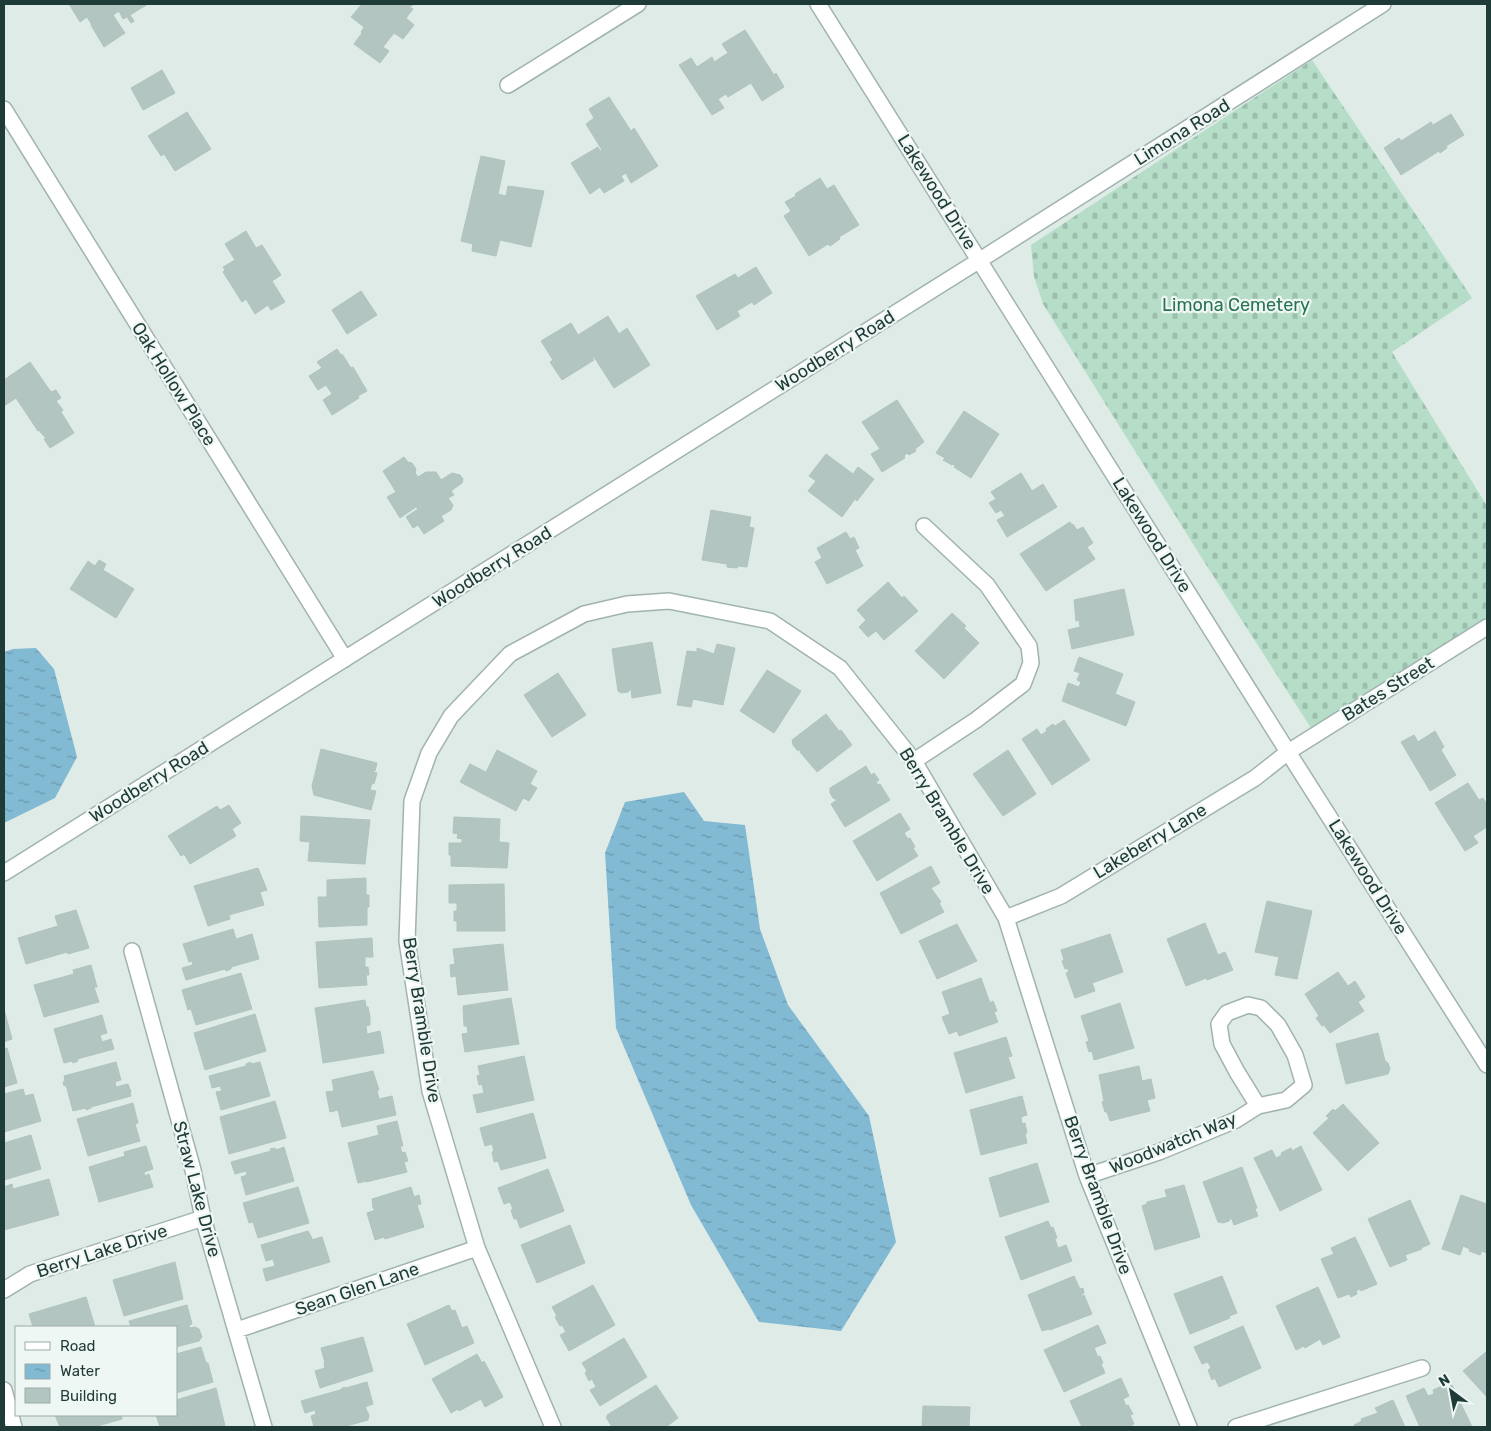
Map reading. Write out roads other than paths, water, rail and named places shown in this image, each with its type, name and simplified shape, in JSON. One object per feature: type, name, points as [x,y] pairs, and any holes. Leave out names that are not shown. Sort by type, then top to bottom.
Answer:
[{"type":"street","points":[[508,85],[638,4]]},
{"type":"street","name":"Lakewood Drive","points":[[818,4],[1487,1065]]},
{"type":"street","name":"Limona Road","points":[[980,260],[1383,4]]},
{"type":"street","name":"Oak Hollow Place","points":[[4,109],[345,659]]},
{"type":"street","name":"Woodberry Road","points":[[4,874],[980,260]]},
{"type":"street","points":[[914,761],[976,720],[1023,684],[1031,663],[1029,646],[987,585],[924,526]]},
{"type":"street","name":"Berry Bramble Drive","points":[[553,1427],[477,1248],[430,1091],[407,941],[412,801],[429,753],[451,716],[510,654],[584,614],[627,604],[669,601],[770,621],[840,668],[914,761],[1006,918],[1087,1176],[1189,1427]]},
{"type":"street","name":"Bates Street","points":[[1288,752],[1487,627]]},
{"type":"street","name":"Lakeberry Lane","points":[[1006,918],[1061,896],[1255,778],[1288,752]]},
{"type":"street","name":"Straw Lake Drive","points":[[132,951],[193,1170],[203,1218],[264,1427]]},
{"type":"street","name":"Woodwatch Way","points":[[1087,1176],[1159,1152],[1236,1120],[1258,1106],[1286,1100],[1304,1085],[1295,1055],[1278,1025],[1261,1008],[1248,1005],[1227,1012],[1219,1024],[1222,1044],[1258,1106]]},
{"type":"street","name":"Berry Lake Drive","points":[[4,1290],[30,1274],[203,1218]]},
{"type":"street","name":"Sean Glen Lane","points":[[237,1330],[477,1248]]},
{"type":"street","points":[[1236,1427],[1422,1368]]},
{"type":"street","points":[[4,1390],[14,1427]]},
{"type":"water","points":[[36,648],[54,669],[77,757],[55,798],[4,823],[4,652],[13,649]]},
{"type":"water","points":[[684,792],[704,821],[745,825],[760,929],[788,1005],[869,1116],[896,1242],[841,1331],[759,1322],[691,1205],[616,1028],[605,853],[625,802]]},
{"type":"park label","name":"Limona Cemetery","points":[[1236,305]]}]
